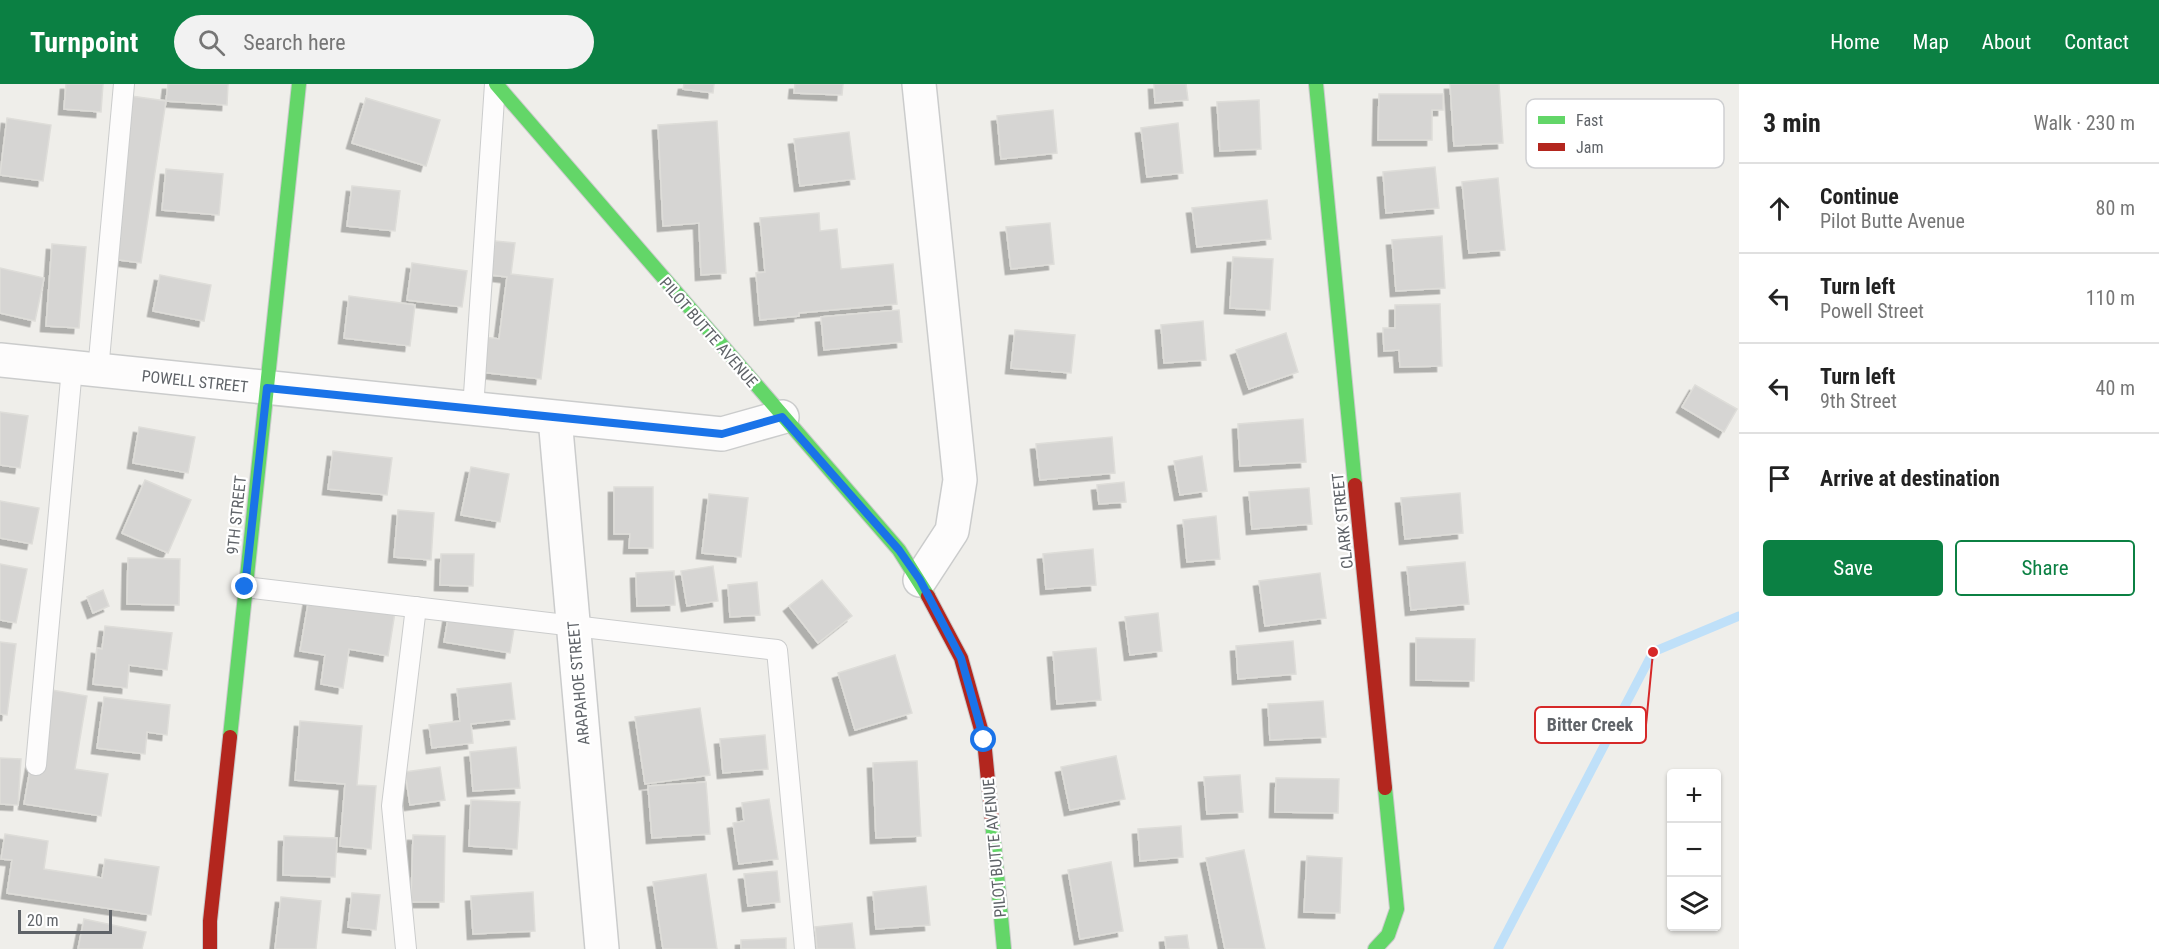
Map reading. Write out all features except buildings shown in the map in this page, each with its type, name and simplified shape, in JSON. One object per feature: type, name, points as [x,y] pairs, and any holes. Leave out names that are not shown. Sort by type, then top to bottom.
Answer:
[{"type":"street","name":"9TH STREET","points":[[210,949],[210,921],[299,84]]},
{"type":"street","name":"PILOT BUTTE AVENUE","points":[[496,84],[899,550],[920,580],[961,658],[984,740],[1004,949]]},
{"type":"street","points":[[919,84],[960,480],[951,531],[920,580]]},
{"type":"street","name":"CLARK STREET","points":[[1316,84],[1397,909],[1388,935],[1375,949]]},
{"type":"street","name":"POWELL STREET","points":[[0,360],[722,434],[782,417]]},
{"type":"street","name":"ARAPAHOE STREET","points":[[555,418],[602,949]]},
{"type":"lane","points":[[36,765],[85,369],[124,84]]},
{"type":"lane","points":[[473,409],[496,84]]},
{"type":"lane","points":[[245,587],[573,624],[777,650],[805,949]]},
{"type":"lane","points":[[406,949],[392,806],[416,607]]},
{"type":"waterway","points":[[1498,949],[1653,652],[1739,616]]},
{"type":"traffic: fast","points":[[230,737],[299,84]]},
{"type":"traffic: fast","points":[[496,84],[899,550],[928,596]]},
{"type":"traffic: fast","points":[[1316,84],[1355,485]]},
{"type":"traffic: fast","points":[[1375,949],[1388,935],[1397,909],[1385,788]]},
{"type":"traffic: fast","points":[[992,821],[1004,949]]},
{"type":"traffic: jam","points":[[1355,485],[1385,788]]},
{"type":"traffic: jam","points":[[928,596],[961,658],[984,740],[992,821]]},
{"type":"traffic: jam","points":[[210,949],[210,921],[230,737]]},
{"type":"place","name":"Bitter Creek","points":[[1653,652]]},
{"type":"route","points":[[245,587],[267,388],[722,434],[782,417],[899,550],[920,580],[961,658],[984,740]]}]
